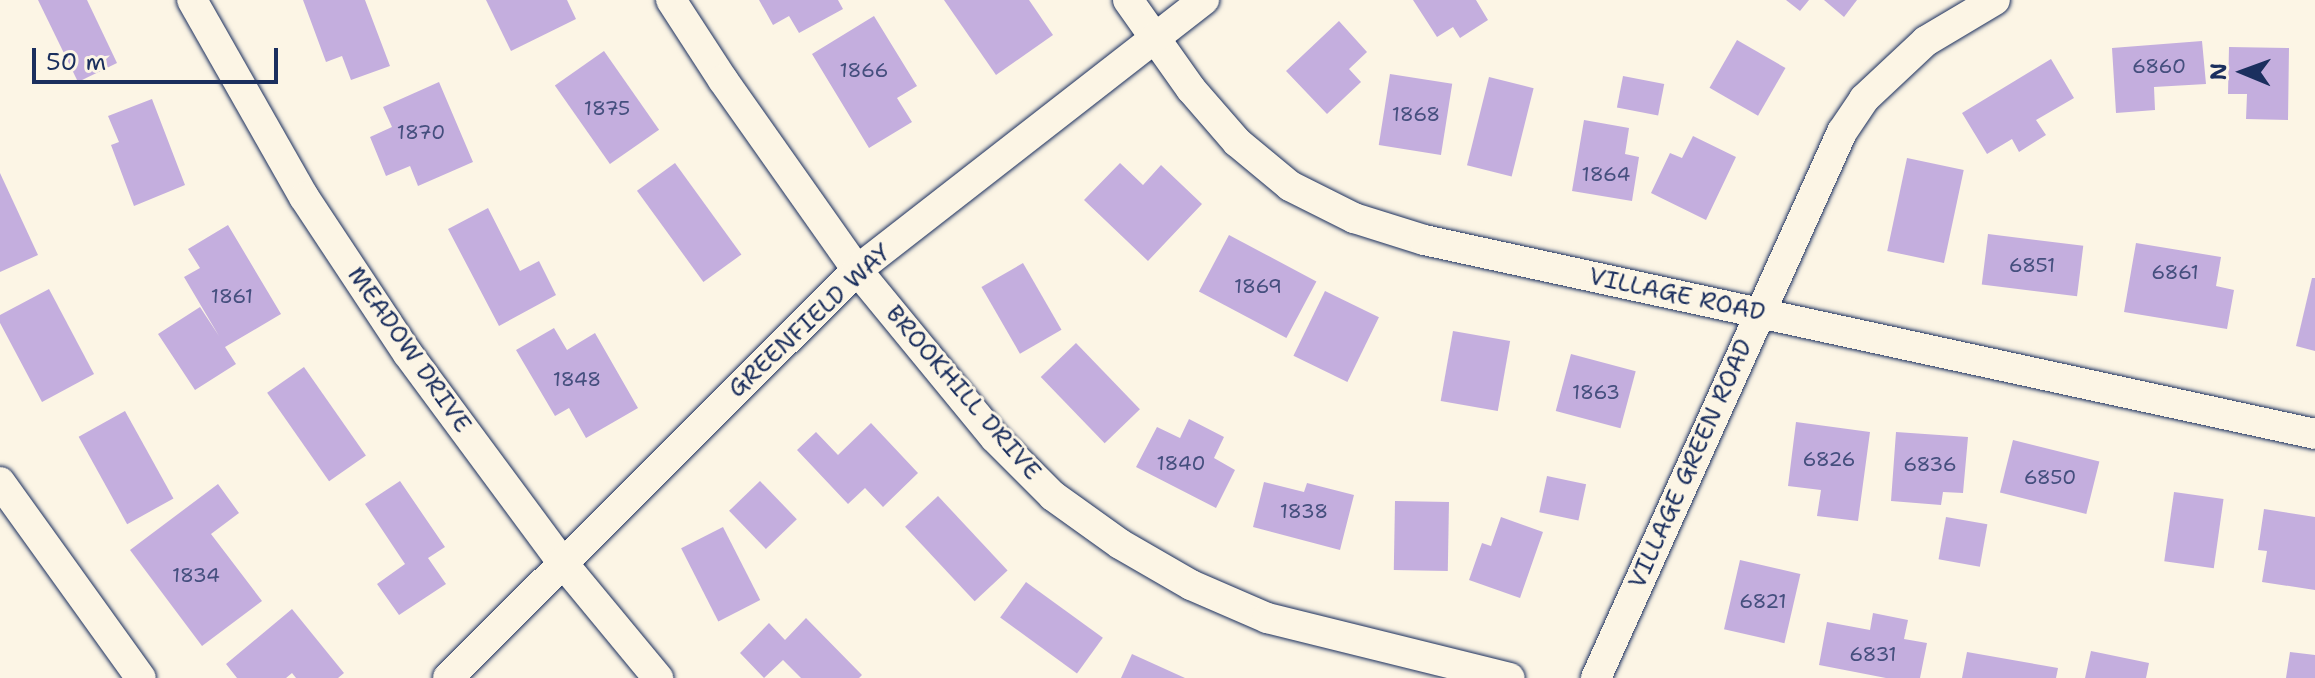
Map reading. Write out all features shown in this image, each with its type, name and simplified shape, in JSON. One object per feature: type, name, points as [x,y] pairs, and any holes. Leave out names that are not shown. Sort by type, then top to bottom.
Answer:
[{"type":"street","name":"MEADOW DRIVE","points":[[192,0],[304,197],[408,354],[562,562],[658,678]]},
{"type":"street","name":"BROOKHILL DRIVE","points":[[671,0],[857,270],[995,438],[1053,496],[1120,544],[1191,585],[1267,618],[1510,678]]},
{"type":"street","name":"VILLAGE ROAD","points":[[1128,0],[1191,89],[1237,142],[1290,186],[1354,218],[1424,240],[2315,434]]},
{"type":"street","name":"GREENFIELD WAY","points":[[448,678],[857,270],[1204,0]]},
{"type":"street","name":"VILLAGE GREEN ROAD","points":[[1596,678],[1842,132],[1864,99],[1926,41],[1995,0]]},
{"type":"street","points":[[0,482],[141,678]]},
{"type":"building","points":[[38,0],[87,0],[117,63],[78,82]]},
{"type":"building","points":[[303,0],[365,0],[390,66],[351,80],[342,56],[326,62]]},
{"type":"building","points":[[486,0],[567,0],[576,19],[511,51]]},
{"type":"building","points":[[759,0],[838,0],[843,9],[799,33],[789,16],[773,25]]},
{"type":"building","points":[[944,0],[1029,0],[1053,35],[996,75]]},
{"type":"building","points":[[1413,0],[1476,0],[1488,20],[1460,38],[1453,27],[1437,37]]},
{"type":"building","points":[[1786,0],[1809,0],[1800,11]]},
{"type":"building","points":[[1824,0],[1857,0],[1844,17]]},
{"type":"building","points":[[874,16],[917,86],[897,98],[912,122],[869,148],[812,54]]},
{"type":"building","points":[[1339,21],[1367,52],[1349,69],[1361,82],[1327,114],[1286,71]]},
{"type":"building","points":[[1737,40],[1785,68],[1758,116],[1710,88]]},
{"type":"building","points":[[2202,41],[2206,84],[2154,87],[2155,110],[2116,113],[2112,48]]},
{"type":"building","points":[[2229,47],[2289,48],[2288,120],[2246,119],[2247,94],[2228,94]]},
{"type":"building","points":[[604,51],[659,130],[610,164],[555,85]]},
{"type":"building","points":[[2051,59],[2074,98],[2036,120],[2046,135],[2019,152],[2012,139],[1987,154],[1962,113]]},
{"type":"building","points":[[1390,74],[1452,84],[1441,155],[1379,145]]},
{"type":"building","points":[[1623,76],[1664,84],[1658,115],[1617,107]]},
{"type":"building","points":[[1489,77],[1534,88],[1512,176],[1467,165]]},
{"type":"building","points":[[439,82],[473,162],[418,186],[410,166],[386,176],[370,137],[392,127],[383,107]]},
{"type":"building","points":[[152,99],[185,185],[134,206],[111,145],[119,142],[108,116]]},
{"type":"building","points":[[1584,120],[1629,128],[1625,154],[1639,157],[1632,201],[1572,191]]},
{"type":"building","points":[[1693,136],[1736,157],[1706,220],[1651,193],[1670,153],[1682,158]]},
{"type":"building","points":[[1907,158],[1964,170],[1944,263],[1887,251]]},
{"type":"building","points":[[675,163],[741,254],[703,282],[637,191]]},
{"type":"building","points":[[1120,163],[1143,185],[1161,165],[1202,204],[1148,261],[1084,200]]},
{"type":"building","points":[[0,173],[38,255],[0,272]]},
{"type":"building","points":[[488,208],[520,271],[539,261],[556,295],[499,326],[448,229]]},
{"type":"building","points":[[228,225],[281,314],[225,347],[236,364],[195,390],[158,334],[200,307],[219,336],[184,277],[200,268],[188,249]]},
{"type":"building","points":[[1988,234],[2083,246],[2077,296],[1982,285]]},
{"type":"building","points":[[1229,235],[1316,281],[1286,338],[1199,292]]},
{"type":"building","points":[[2136,243],[2221,257],[2216,286],[2234,290],[2227,329],[2124,312]]},
{"type":"building","points":[[1023,263],[1062,330],[1020,354],[981,287]]},
{"type":"building","points":[[2312,278],[2315,278],[2315,351],[2296,346]]},
{"type":"building","points":[[49,289],[94,374],[42,402],[0,323],[0,315]]},
{"type":"building","points":[[1325,291],[1379,317],[1347,382],[1293,356]]},
{"type":"building","points":[[554,328],[567,350],[595,333],[638,408],[586,438],[569,408],[555,416],[516,350]]},
{"type":"building","points":[[1453,331],[1510,341],[1498,411],[1441,401]]},
{"type":"building","points":[[1076,343],[1140,409],[1105,443],[1041,377]]},
{"type":"building","points":[[1571,354],[1636,371],[1620,428],[1556,411]]},
{"type":"building","points":[[304,367],[366,455],[329,481],[267,393]]},
{"type":"building","points":[[125,411],[173,498],[127,524],[79,437]]},
{"type":"building","points":[[1189,419],[1224,437],[1214,458],[1235,470],[1216,508],[1136,467],[1157,427],[1180,438]]},
{"type":"building","points":[[1796,422],[1870,432],[1858,521],[1817,516],[1821,490],[1788,486]]},
{"type":"building","points":[[871,423],[918,473],[883,507],[865,488],[848,504],[797,450],[816,432],[838,455]]},
{"type":"building","points":[[1896,432],[1968,437],[1963,493],[1943,492],[1941,505],[1891,501]]},
{"type":"building","points":[[2013,440],[2099,462],[2086,514],[2000,492]]},
{"type":"building","points":[[1547,476],[1586,484],[1578,521],[1539,512]]},
{"type":"building","points":[[400,481],[445,547],[428,558],[446,584],[399,615],[377,584],[405,564],[365,504]]},
{"type":"building","points":[[760,481],[797,519],[766,549],[729,511]]},
{"type":"building","points":[[1264,482],[1304,492],[1307,483],[1354,495],[1340,550],[1253,527]]},
{"type":"building","points":[[218,484],[239,513],[211,534],[262,601],[202,646],[130,550]]},
{"type":"building","points":[[2174,492],[2224,499],[2214,568],[2164,561]]},
{"type":"building","points":[[938,496],[1008,571],[975,601],[905,527]]},
{"type":"building","points":[[1395,501],[1449,502],[1448,571],[1394,570]]},
{"type":"building","points":[[2264,509],[2315,517],[2315,590],[2262,582],[2267,551],[2258,550]]},
{"type":"building","points":[[1501,517],[1543,532],[1520,598],[1469,580],[1482,543],[1491,546]]},
{"type":"building","points":[[1946,517],[1987,524],[1980,567],[1939,559]]},
{"type":"building","points":[[723,527],[760,600],[718,621],[681,548]]},
{"type":"building","points":[[1740,560],[1800,574],[1784,643],[1724,629]]},
{"type":"building","points":[[1026,582],[1103,638],[1077,673],[1000,618]]},
{"type":"building","points":[[292,609],[344,673],[338,678],[296,678],[292,673],[286,678],[237,678],[226,664]]},
{"type":"building","points":[[1873,613],[1908,620],[1904,639],[1927,643],[1920,678],[1886,678],[1819,665],[1827,622],[1870,630]]},
{"type":"building","points":[[806,618],[862,675],[859,678],[801,678],[783,660],[764,678],[740,653],[769,623],[785,640]]},
{"type":"building","points":[[2091,651],[2149,663],[2146,678],[2085,678]]},
{"type":"building","points":[[1967,652],[2058,668],[2056,678],[1962,678]]},
{"type":"building","points":[[2290,652],[2315,655],[2315,678],[2286,678]]},
{"type":"building","points":[[1132,654],[1185,678],[1121,678]]}]
